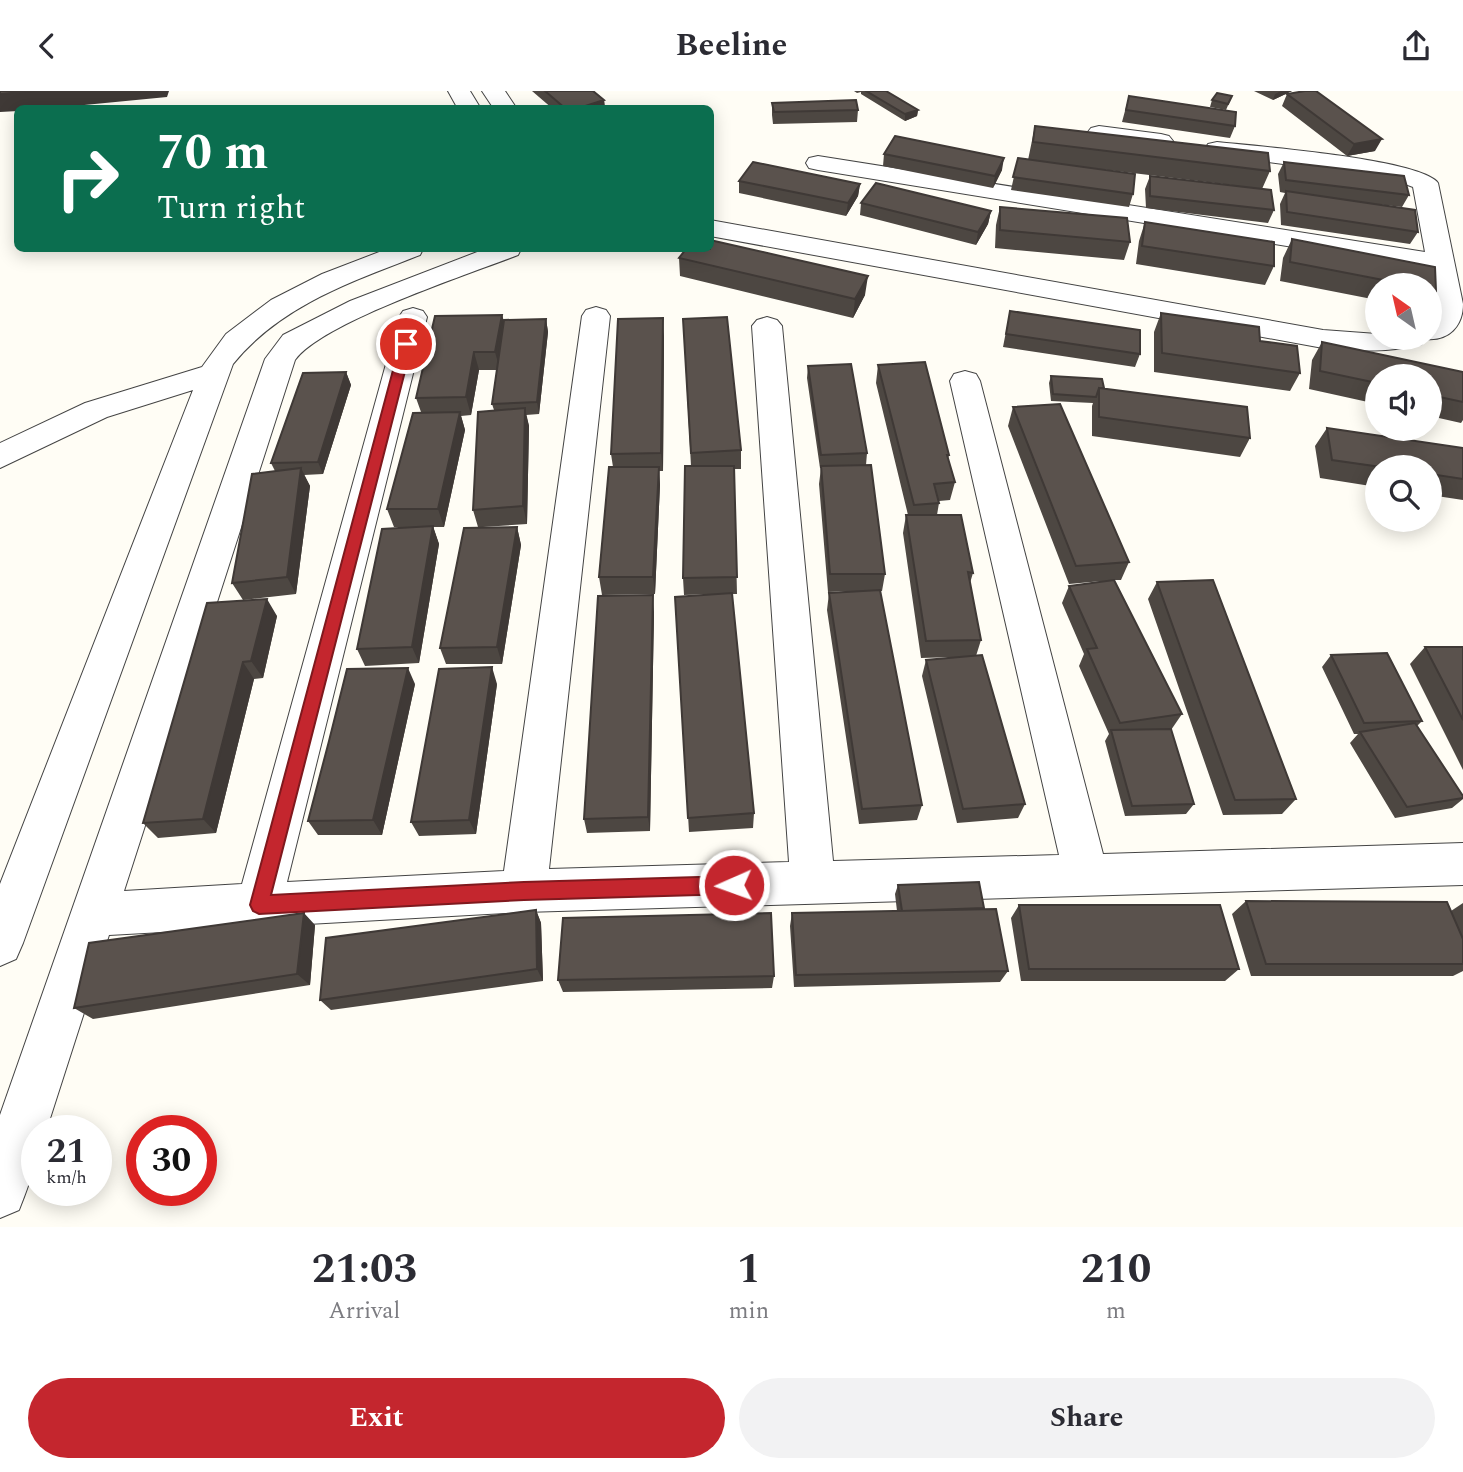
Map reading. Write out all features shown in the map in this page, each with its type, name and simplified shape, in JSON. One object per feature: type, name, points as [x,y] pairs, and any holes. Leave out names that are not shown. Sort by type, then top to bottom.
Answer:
[{"type":"street","points":[[1099,133],[1411,176],[1424,184],[1441,263],[1451,316],[1442,325]]},
{"type":"street","points":[[818,163],[1441,263]]},
{"type":"street","points":[[714,229],[1323,339],[1365,342]]},
{"type":"street","points":[[0,943],[215,373],[234,340],[266,315],[304,292],[403,252]]},
{"type":"street","points":[[0,1191],[280,359],[293,342],[360,307],[500,252]]},
{"type":"street","points":[[524,891],[596,316]]},
{"type":"street","points":[[259,905],[413,317]]},
{"type":"street","points":[[767,326],[813,883]]},
{"type":"street","points":[[0,457],[96,410],[215,373]]},
{"type":"street","points":[[965,381],[1086,875]]},
{"type":"street","points":[[93,914],[524,891],[1463,864]]},
{"type":"building","points":[[0,91],[33,91],[0,94]]},
{"type":"building","points":[[545,91],[593,91],[604,100],[588,105],[561,105]]},
{"type":"building","points":[[866,91],[886,91],[918,110],[905,114]]},
{"type":"building","points":[[1316,91],[1382,139],[1354,144],[1287,94]]},
{"type":"building","points":[[1217,93],[1232,96],[1228,104],[1212,100]]},
{"type":"building","points":[[1129,96],[1236,112],[1235,126],[1126,110]]},
{"type":"building","points":[[856,100],[858,110],[774,112],[772,103]]},
{"type":"building","points":[[1035,126],[1268,153],[1270,171],[1033,142]]},
{"type":"building","points":[[895,136],[1004,158],[995,176],[884,154]]},
{"type":"building","points":[[1018,158],[1135,174],[1133,194],[1013,177]]},
{"type":"building","points":[[753,162],[860,184],[848,203],[739,181]]},
{"type":"building","points":[[1284,162],[1404,176],[1409,195],[1286,180]]},
{"type":"building","points":[[1150,176],[1271,190],[1274,210],[1150,196]]},
{"type":"building","points":[[876,183],[991,211],[978,232],[861,203]]},
{"type":"building","points":[[1286,191],[1415,210],[1418,232],[1287,212]]},
{"type":"building","points":[[1000,207],[1127,218],[1130,242],[1000,230]]},
{"type":"building","points":[[1145,222],[1274,242],[1274,266],[1142,246]]},
{"type":"building","points":[[1292,239],[1435,267],[1435,273],[1365,273],[1365,276],[1290,262]]},
{"type":"building","points":[[714,241],[868,276],[855,299],[679,258],[684,252],[714,252]]},
{"type":"building","points":[[1010,311],[1140,330],[1140,354],[1006,334]]},
{"type":"building","points":[[1161,313],[1259,327],[1260,341],[1297,346],[1300,373],[1162,353]]},
{"type":"building","points":[[502,315],[495,352],[474,352],[466,397],[416,398],[435,316]]},
{"type":"building","points":[[727,317],[741,450],[691,453],[683,319]]},
{"type":"building","points":[[663,318],[661,453],[611,454],[618,319]]},
{"type":"building","points":[[546,319],[537,402],[492,404],[504,320]]},
{"type":"building","points":[[1322,342],[1425,364],[1365,364],[1365,380],[1320,371]]},
{"type":"building","points":[[925,362],[955,482],[934,484],[939,503],[914,505],[878,365]]},
{"type":"building","points":[[851,364],[867,453],[821,455],[808,366]]},
{"type":"building","points":[[1442,368],[1463,372],[1463,402],[1442,398]]},
{"type":"building","points":[[346,372],[318,462],[271,463],[303,373]]},
{"type":"building","points":[[1051,376],[1102,379],[1104,388],[1099,388],[1096,397],[1053,394]]},
{"type":"building","points":[[1099,388],[1247,407],[1250,438],[1099,417]]},
{"type":"building","points":[[1060,404],[1129,562],[1076,566],[1013,407]]},
{"type":"building","points":[[525,408],[523,506],[473,510],[478,412]]},
{"type":"building","points":[[460,412],[438,509],[387,509],[413,413]]},
{"type":"building","points":[[1327,428],[1365,434],[1365,441],[1415,441],[1463,448],[1463,479],[1442,476],[1442,455],[1365,455],[1365,465],[1332,460]]},
{"type":"building","points":[[871,465],[885,574],[830,574],[821,466]]},
{"type":"building","points":[[685,466],[734,466],[737,577],[683,578]]},
{"type":"building","points":[[609,467],[659,467],[653,577],[599,577]]},
{"type":"building","points":[[301,468],[287,577],[232,583],[252,474]]},
{"type":"building","points":[[906,515],[961,515],[973,573],[968,572],[981,640],[926,641]]},
{"type":"building","points":[[433,526],[412,647],[357,649],[382,529]]},
{"type":"building","points":[[517,527],[497,647],[440,648],[464,528]]},
{"type":"building","points":[[1114,580],[1182,714],[1120,723],[1087,649],[1097,648],[1069,586]]},
{"type":"building","points":[[1213,580],[1296,799],[1235,800],[1157,582]]},
{"type":"building","points":[[880,590],[922,805],[862,809],[829,593]]},
{"type":"building","points":[[732,593],[754,813],[688,818],[675,597]]},
{"type":"building","points":[[653,595],[648,817],[584,819],[598,596]]},
{"type":"building","points":[[267,599],[251,661],[243,662],[203,819],[143,823],[207,603]]},
{"type":"building","points":[[1425,647],[1463,647],[1463,720]]},
{"type":"building","points":[[1387,653],[1422,721],[1364,723],[1331,655]]},
{"type":"building","points":[[982,655],[1025,804],[963,809],[926,660]]},
{"type":"building","points":[[492,667],[469,820],[411,822],[439,669]]},
{"type":"building","points":[[408,668],[373,820],[308,821],[347,669]]},
{"type":"building","points":[[1415,723],[1463,798],[1407,807],[1360,732]]},
{"type":"building","points":[[1171,729],[1194,804],[1132,806],[1111,730]]},
{"type":"building","points":[[979,882],[984,908],[902,911],[898,885]]},
{"type":"building","points":[[1246,901],[1447,902],[1463,939],[1463,964],[1266,964]]},
{"type":"building","points":[[1019,905],[1220,905],[1239,969],[1029,969]]},
{"type":"building","points":[[996,909],[1008,971],[796,975],[792,913]]},
{"type":"building","points":[[536,910],[537,969],[320,1000],[326,938]]},
{"type":"building","points":[[304,913],[297,974],[74,1008],[89,943]]},
{"type":"building","points":[[771,913],[774,976],[558,980],[563,918]]},
{"type":"route","points":[[406,344],[259,905],[524,891],[734,885]]}]
